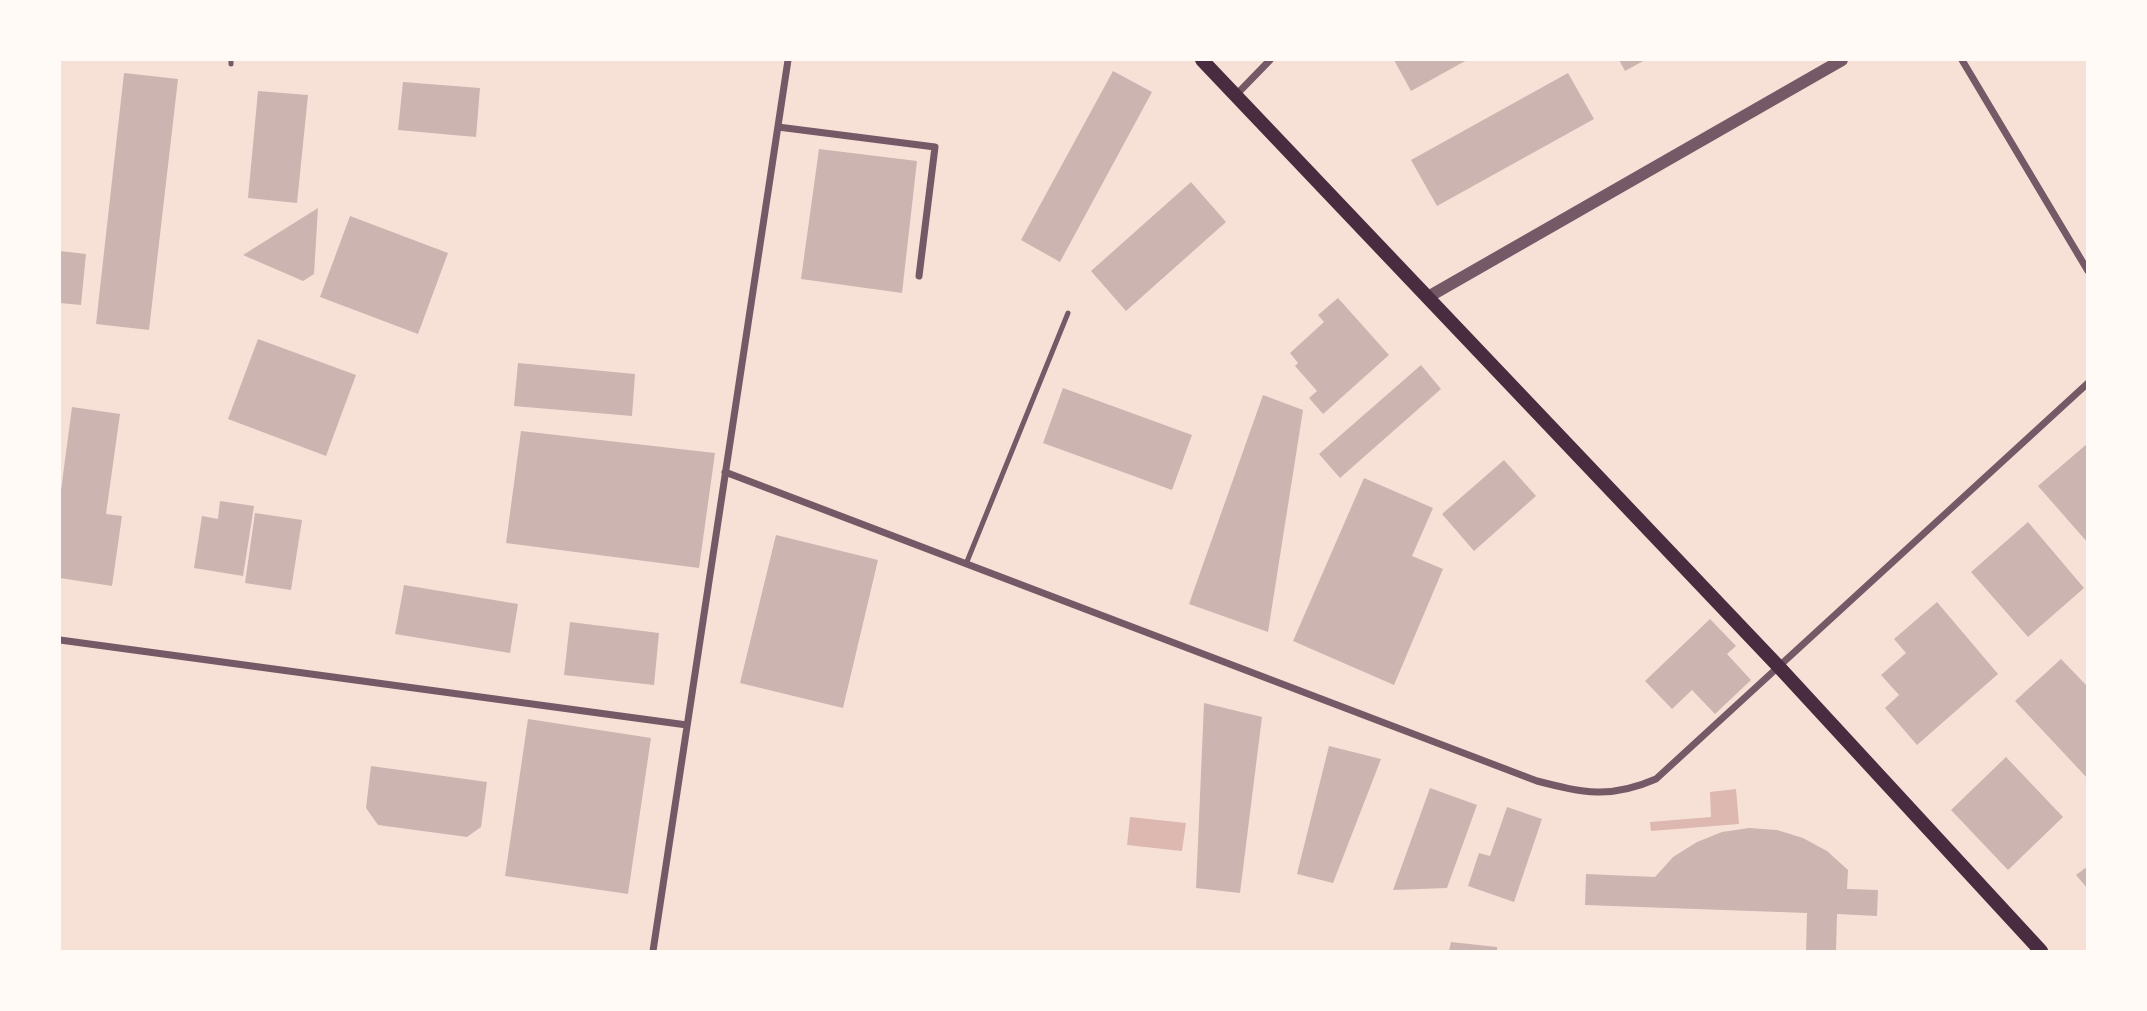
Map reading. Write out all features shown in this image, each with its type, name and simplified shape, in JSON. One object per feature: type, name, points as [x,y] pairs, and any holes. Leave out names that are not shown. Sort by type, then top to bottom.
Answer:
[{"type":"main road","points":[[1202,60],[1779,667],[2041,951]]},
{"type":"street","points":[[653,951],[788,60]]},
{"type":"street","points":[[1236,95],[1270,60]]},
{"type":"street","points":[[1428,297],[1842,60]]},
{"type":"street","points":[[1962,60],[2088,271]]},
{"type":"street","points":[[778,127],[935,147],[919,276]]},
{"type":"street","points":[[725,472],[1537,781],[1585,792],[1612,792],[1656,779],[2088,383]]},
{"type":"street","points":[[60,640],[687,725]]},
{"type":"lane","points":[[966,564],[1068,313]]},
{"type":"shaded area","points":[[1736,789],[1739,824],[1651,831],[1650,822],[1711,817],[1710,792]]},
{"type":"shaded area","points":[[1130,817],[1186,823],[1182,851],[1127,845]]},
{"type":"building","points":[[1394,60],[1467,60],[1411,91]]},
{"type":"building","points":[[1619,60],[1645,60],[1625,71]]},
{"type":"building","points":[[1113,71],[1152,92],[1060,262],[1021,240]]},
{"type":"building","points":[[124,73],[178,79],[149,330],[96,324]]},
{"type":"building","points":[[1568,73],[1594,119],[1437,206],[1411,160]]},
{"type":"building","points":[[403,82],[480,88],[476,137],[398,130]]},
{"type":"building","points":[[258,91],[308,95],[297,203],[248,198]]},
{"type":"building","points":[[819,149],[917,161],[902,293],[801,279]]},
{"type":"building","points":[[1191,182],[1226,222],[1126,311],[1091,271]]},
{"type":"building","points":[[318,208],[314,274],[303,281],[243,255]]},
{"type":"building","points":[[350,216],[448,253],[418,334],[320,297]]},
{"type":"building","points":[[60,251],[86,254],[81,305],[60,303]]},
{"type":"building","points":[[1338,298],[1389,355],[1323,414],[1309,398],[1317,391],[1295,366],[1298,363],[1290,353],[1324,322],[1318,315]]},
{"type":"building","points":[[258,339],[356,375],[326,456],[228,419]]},
{"type":"building","points":[[518,363],[635,374],[632,416],[514,406]]},
{"type":"building","points":[[1421,365],[1441,389],[1340,478],[1319,454]]},
{"type":"building","points":[[1063,388],[1192,435],[1172,490],[1043,443]]},
{"type":"building","points":[[1263,395],[1303,410],[1268,632],[1189,604]]},
{"type":"building","points":[[72,407],[120,414],[106,514],[122,516],[112,586],[60,578],[60,498]]},
{"type":"building","points":[[521,431],[715,453],[699,568],[506,543]]},
{"type":"building","points":[[2088,443],[2088,543],[2038,486]]},
{"type":"building","points":[[1504,460],[1536,496],[1474,551],[1442,514]]},
{"type":"building","points":[[1364,478],[1433,508],[1412,556],[1443,569],[1394,685],[1293,641]]},
{"type":"building","points":[[220,501],[254,506],[243,576],[194,568],[202,516],[218,519]]},
{"type":"building","points":[[255,513],[302,520],[291,590],[245,583]]},
{"type":"building","points":[[2028,522],[2084,588],[2028,637],[1971,572]]},
{"type":"building","points":[[776,535],[878,560],[843,708],[740,683]]},
{"type":"building","points":[[404,585],[518,604],[510,653],[395,634]]},
{"type":"building","points":[[1937,602],[1998,674],[1917,745],[1885,708],[1899,695],[1881,675],[1906,653],[1894,639]]},
{"type":"building","points":[[1710,619],[1736,646],[1727,654],[1751,680],[1715,714],[1692,690],[1672,709],[1645,681]]},
{"type":"building","points":[[570,622],[659,633],[654,685],[564,675]]},
{"type":"building","points":[[2061,659],[2088,687],[2088,779],[2015,701]]},
{"type":"building","points":[[1204,703],[1262,717],[1240,893],[1196,888]]},
{"type":"building","points":[[528,719],[651,738],[628,894],[505,876]]},
{"type":"building","points":[[1329,746],[1381,759],[1333,883],[1297,874]]},
{"type":"building","points":[[2006,757],[2063,817],[2008,870],[1951,810]]},
{"type":"building","points":[[371,766],[487,782],[481,827],[467,837],[378,825],[366,808]]},
{"type":"building","points":[[1430,788],[1477,805],[1447,888],[1393,890]]},
{"type":"building","points":[[1507,807],[1542,819],[1514,902],[1468,886],[1479,853],[1490,856]]},
{"type":"building","points":[[1749,828],[1777,830],[1803,838],[1827,851],[1848,870],[1847,889],[1878,890],[1877,916],[1837,914],[1836,951],[1806,951],[1807,913],[1585,905],[1586,874],[1655,877],[1673,857],[1697,842],[1722,832]]},
{"type":"building","points":[[2088,866],[2088,889],[2076,875]]},
{"type":"building","points":[[1451,942],[1497,947],[1497,951],[1449,951]]}]
